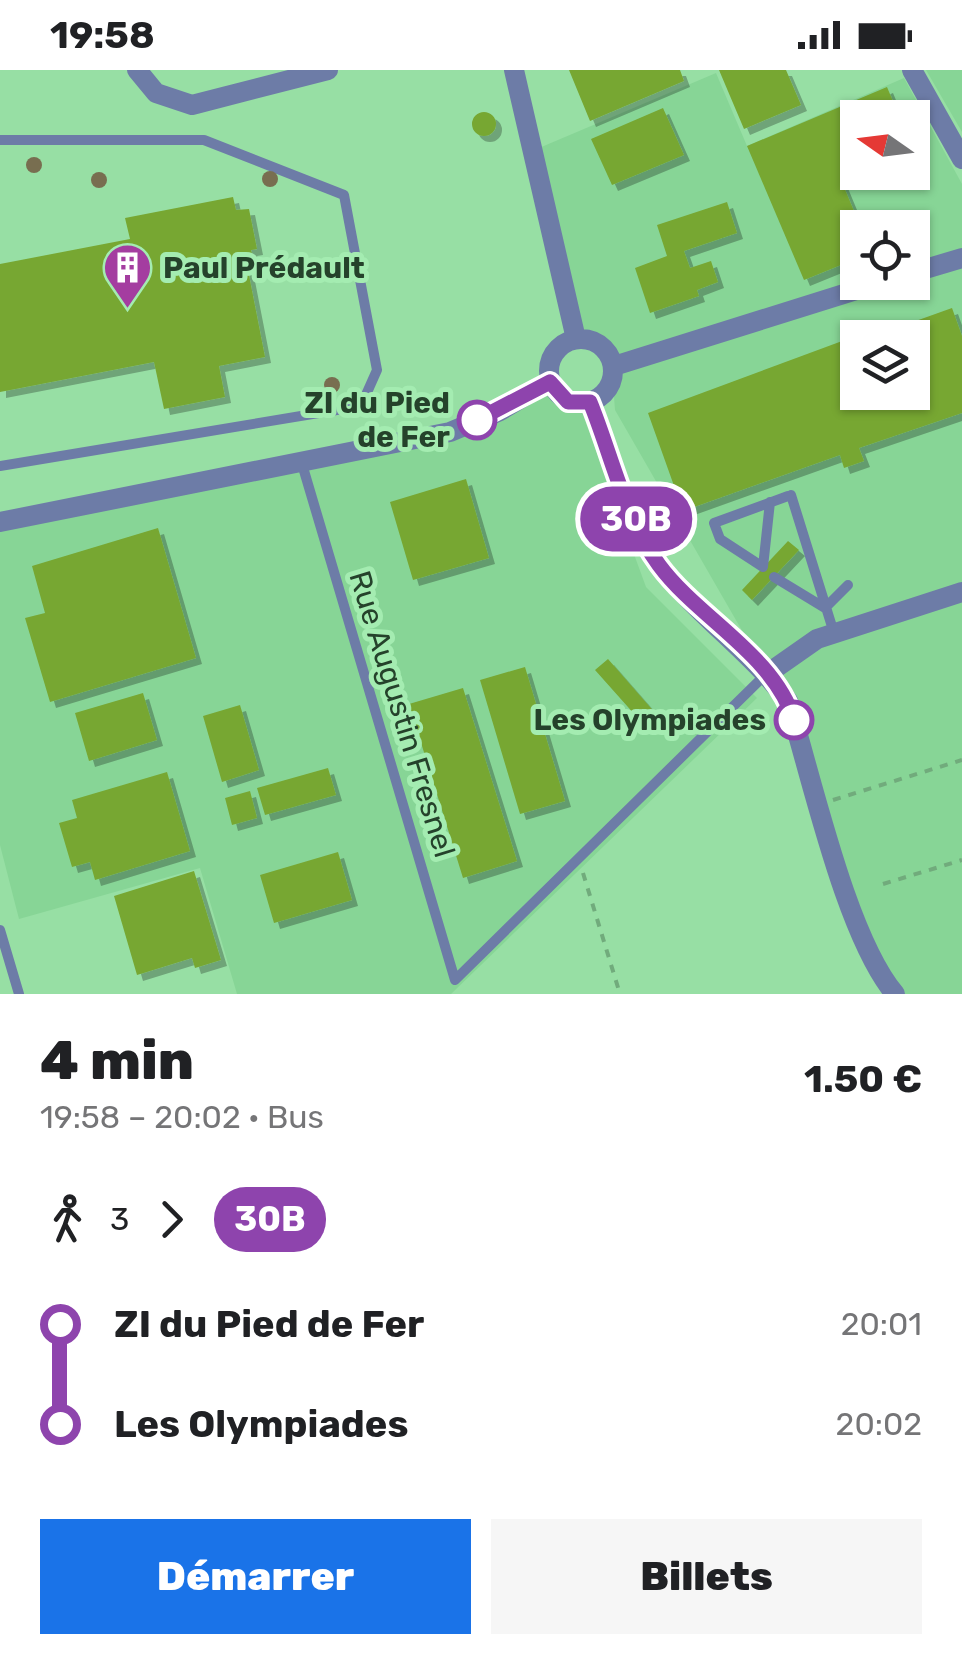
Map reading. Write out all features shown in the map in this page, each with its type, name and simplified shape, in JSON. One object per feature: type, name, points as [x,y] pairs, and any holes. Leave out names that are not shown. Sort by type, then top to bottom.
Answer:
[{"type":"street","points":[[137,70],[156,92],[192,105],[328,70]]},
{"type":"street","points":[[514,70],[576,339]]},
{"type":"street","points":[[912,70],[962,159]]},
{"type":"street","points":[[930,268],[962,258]]},
{"type":"street","points":[[614,366],[605,348],[576,339],[557,350],[549,370],[550,382],[568,402],[590,402],[605,387],[614,366],[840,295]]},
{"type":"street","points":[[0,522],[450,432],[500,411],[550,382]]},
{"type":"street","points":[[590,402],[656,562],[689,600],[767,674],[788,701],[862,934],[878,974],[895,994]]},
{"type":"street","points":[[767,674],[818,639],[962,592]]},
{"type":"lane","points":[[0,140],[204,140],[344,196],[378,370],[361,406],[0,466]]},
{"type":"lane","name":"Rue Augustin Fresnel","points":[[302,464],[455,980],[578,859]]},
{"type":"lane","points":[[770,502],[763,567],[720,539],[714,523],[770,502],[790,495],[834,634]]},
{"type":"lane","points":[[774,577],[825,608]]},
{"type":"lane","points":[[825,608],[848,585]]},
{"type":"lane","points":[[578,859],[767,674]]},
{"type":"lane","points":[[0,930],[19,994]]},
{"type":"path","points":[[819,804],[962,760]]},
{"type":"path","points":[[578,859],[620,994]]},
{"type":"path","points":[[883,884],[962,860]]},
{"type":"shaded area","points":[[926,70],[962,70],[962,132]]},
{"type":"shaded area","points":[[716,73],[747,146],[840,106],[840,190],[930,190],[930,126],[962,184],[962,994],[895,994],[767,674],[615,410],[611,356],[596,342],[576,339],[532,151]]},
{"type":"shaded area","points":[[904,78],[916,100],[853,100]]},
{"type":"shaded area","points":[[554,390],[579,404],[646,587],[757,698],[451,994],[237,994],[200,868],[19,919],[0,845],[0,522],[450,432]]},
{"type":"building","points":[[569,70],[680,70],[684,81],[590,121]]},
{"type":"building","points":[[719,70],[786,70],[801,105],[744,129]]},
{"type":"building","points":[[887,87],[892,100],[856,100]]},
{"type":"building","points":[[840,107],[840,190],[845,190],[854,210],[840,210],[840,265],[804,280],[747,146]]},
{"type":"building","points":[[663,108],[684,155],[612,185],[591,139]]},
{"type":"building","points":[[484,112],[493,115],[493,133],[484,136],[475,133],[472,124],[475,115]]},
{"type":"building","name":"Paul Prédault","points":[[233,197],[236,210],[249,209],[257,249],[251,250],[253,258],[246,260],[265,357],[219,366],[225,397],[164,409],[154,362],[0,392],[0,264],[130,239],[125,218]]},
{"type":"building","points":[[727,202],[737,233],[684,251],[690,268],[711,261],[718,282],[697,290],[699,296],[650,313],[635,268],[667,256],[657,225]]},
{"type":"building","points":[[952,308],[962,336],[962,413],[859,448],[864,461],[844,468],[840,455],[683,511],[648,413],[840,342],[840,410],[930,410],[930,320],[918,320]]},
{"type":"building","points":[[466,479],[489,558],[413,580],[390,502]]},
{"type":"building","points":[[158,528],[196,658],[50,702],[25,618],[45,613],[32,566]]},
{"type":"building","points":[[788,541],[799,550],[752,600],[742,590]]},
{"type":"building","points":[[608,659],[656,714],[644,725],[595,670]]},
{"type":"building","points":[[525,667],[565,801],[520,814],[480,680]]},
{"type":"building","points":[[463,688],[517,861],[463,878],[409,704]]},
{"type":"building","points":[[143,693],[157,740],[89,761],[75,713]]},
{"type":"building","points":[[240,705],[259,770],[222,782],[203,716]]},
{"type":"building","points":[[328,768],[336,795],[265,815],[257,788]]},
{"type":"building","points":[[167,772],[190,851],[95,880],[90,862],[72,867],[59,823],[77,818],[72,800]]},
{"type":"building","points":[[250,791],[257,818],[232,825],[225,798]]},
{"type":"building","points":[[338,852],[352,900],[274,923],[260,875]]},
{"type":"building","points":[[194,871],[221,960],[195,968],[192,958],[137,975],[114,896]]},
{"type":"bus line","name":"30B","points":[[477,420],[550,382],[568,402],[590,402],[656,562],[689,600],[767,674],[788,701],[794,720]]},
{"type":"place","name":"Paul Prédault","points":[[128,310]]},
{"type":"place","name":"ZI du Pied de Fer","points":[[477,420]]},
{"type":"place","name":"Les Olympiades","points":[[794,720]]}]
